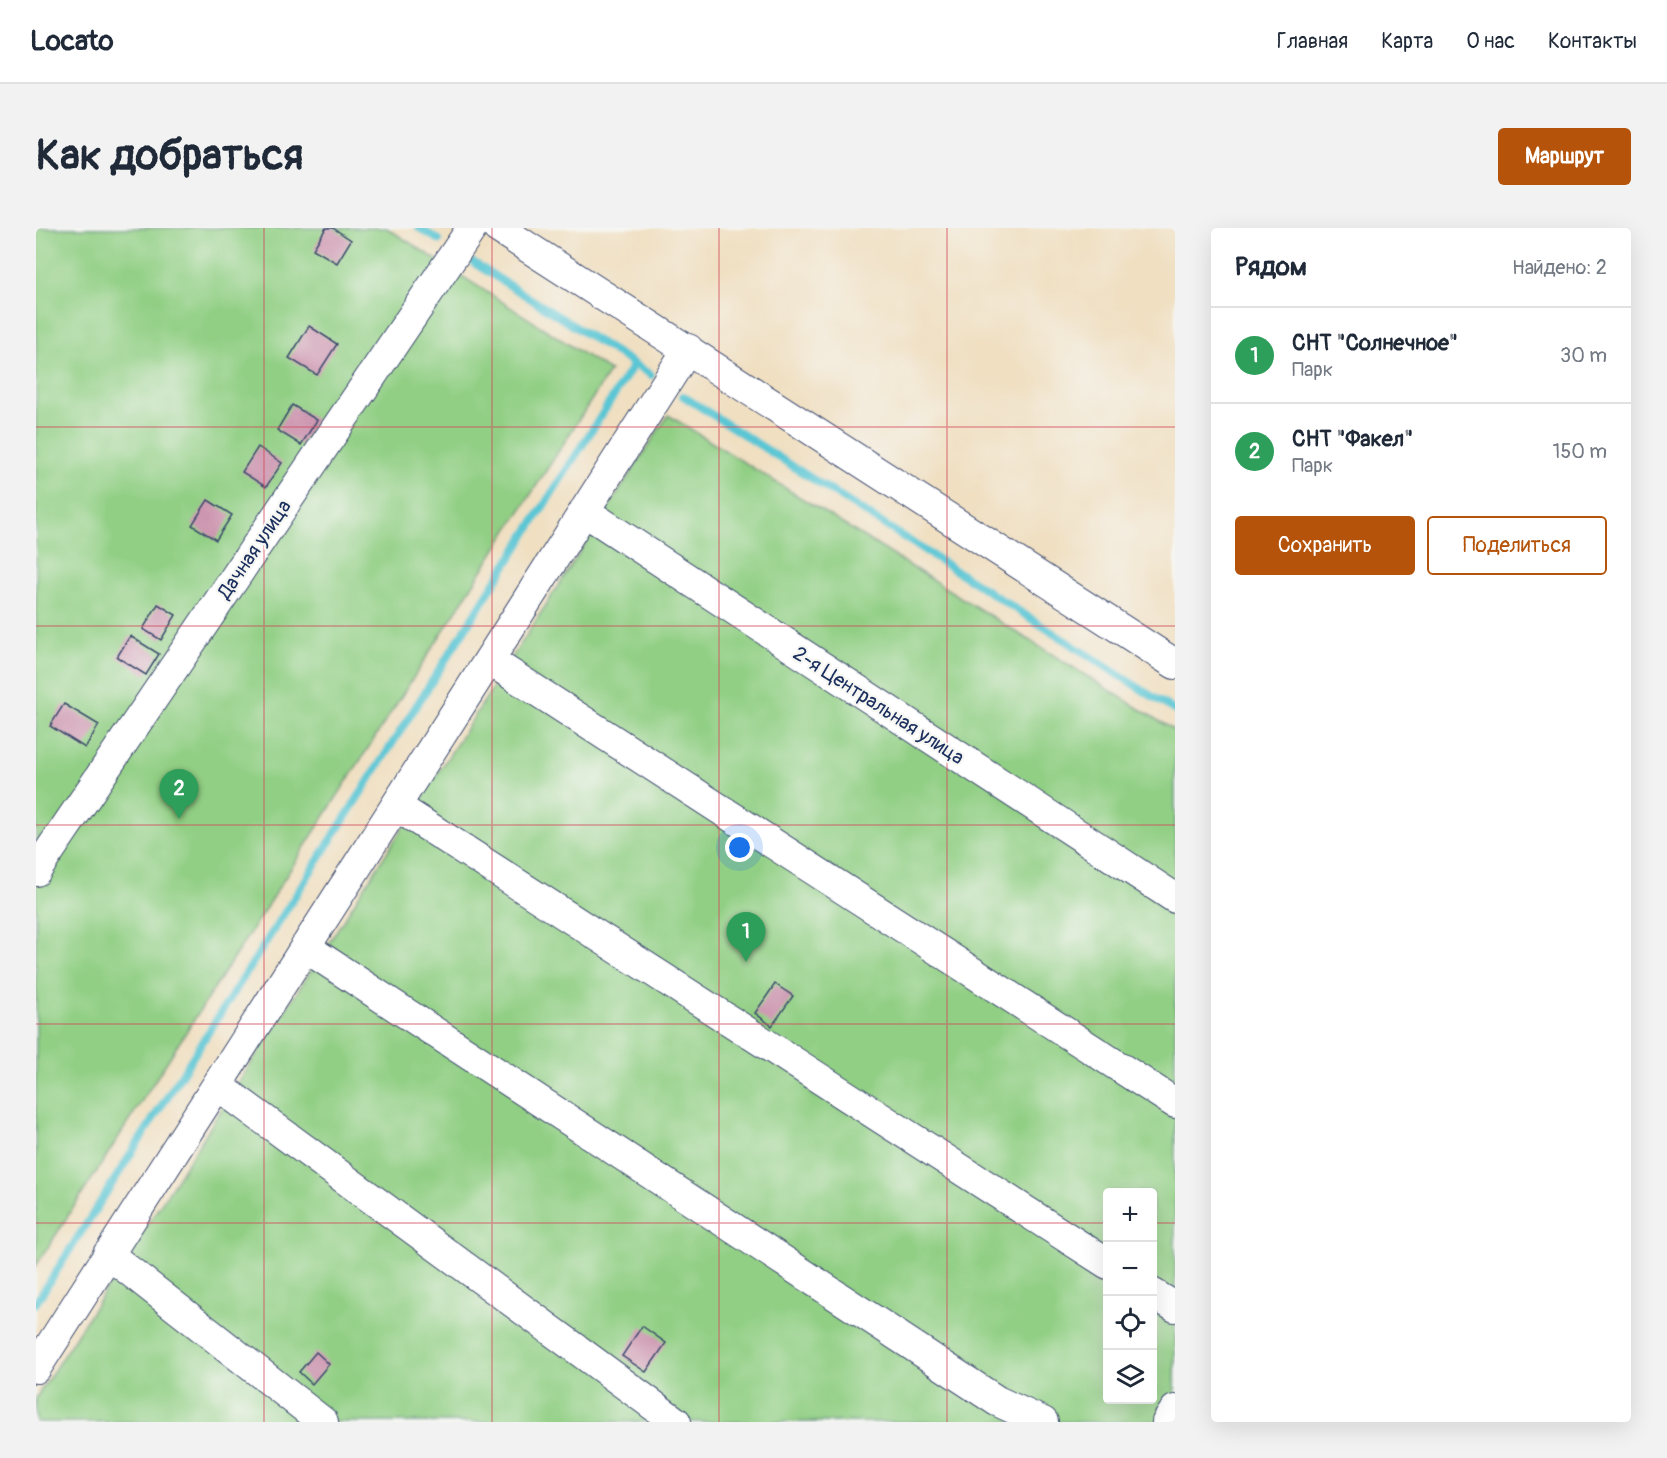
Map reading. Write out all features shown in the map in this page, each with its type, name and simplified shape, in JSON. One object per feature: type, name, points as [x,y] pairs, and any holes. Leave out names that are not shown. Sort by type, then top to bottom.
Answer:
[{"type":"street","name":"Дачная улица","points":[[36,871],[472,228]]},
{"type":"street","points":[[498,228],[1175,664]]},
{"type":"street","points":[[36,1368],[688,349]]},
{"type":"street","name":"2-я Центральная улица","points":[[584,511],[1175,898]]},
{"type":"street","points":[[489,660],[1175,1103]]},
{"type":"street","points":[[396,806],[1103,1261]]},
{"type":"street","points":[[305,947],[997,1401],[1043,1422]]},
{"type":"street","points":[[217,1085],[676,1422]]},
{"type":"street","points":[[108,1254],[323,1422]]},
{"type":"street","points":[[1157,1296],[1175,1307]]},
{"type":"street","points":[[1167,1422],[1175,1410]]},
{"type":"green space","points":[[36,228],[387,228],[610,371],[36,1266]]},
{"type":"green space","points":[[668,415],[1175,731],[1175,1405],[1163,1422],[36,1422],[36,1398]]},
{"type":"building","points":[[326,228],[333,228],[351,240],[337,263],[313,249]]},
{"type":"building","points":[[309,326],[337,344],[317,375],[289,358]]},
{"type":"building","points":[[292,405],[317,420],[301,445],[277,430]]},
{"type":"building","points":[[258,447],[282,463],[266,487],[242,472]]},
{"type":"building","points":[[208,500],[232,515],[216,540],[192,525]]},
{"type":"building","points":[[158,604],[176,615],[161,640],[143,629]]},
{"type":"building","points":[[130,636],[159,654],[146,675],[117,657]]},
{"type":"building","points":[[64,704],[99,725],[85,748],[50,726]]},
{"type":"building","points":[[775,984],[793,996],[772,1026],[755,1013]]},
{"type":"building","points":[[642,1326],[666,1343],[646,1372],[622,1356]]},
{"type":"building","points":[[316,1352],[329,1364],[312,1384],[299,1372]]},
{"type":"waterway","points":[[419,228],[439,240]]},
{"type":"waterway","points":[[474,263],[634,364]]},
{"type":"waterway","points":[[36,1303],[634,364],[651,375]]},
{"type":"waterway","points":[[683,396],[1175,711]]},
{"type":"place","name":"СНТ \"Факел\"","points":[[179,819]]},
{"type":"place","name":"СНТ \"Солнечное\"","points":[[746,962]]}]
